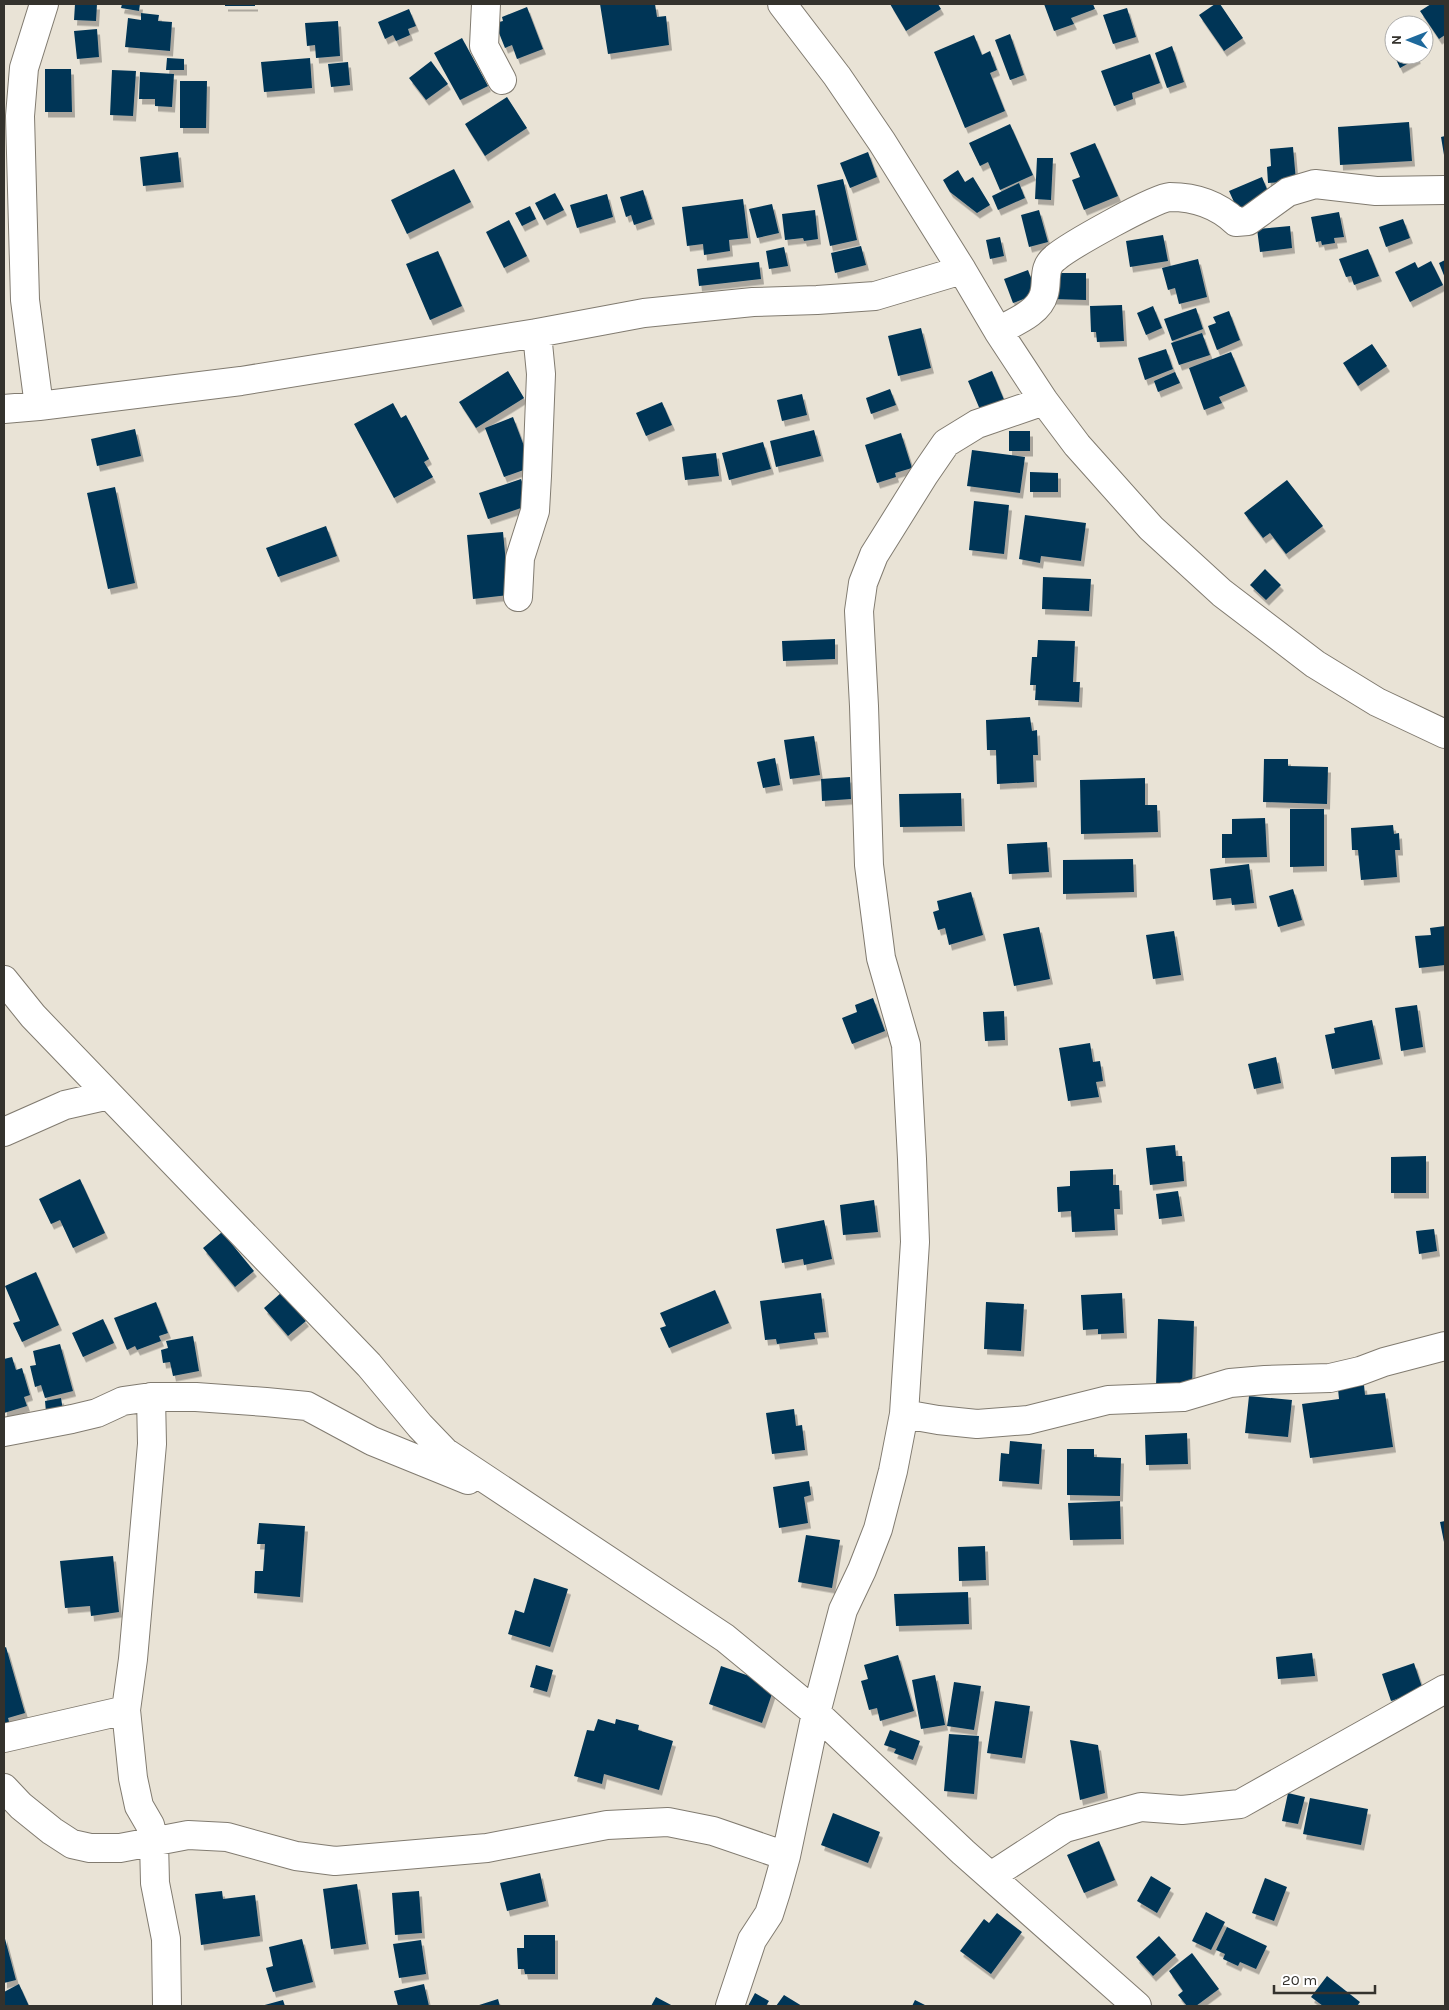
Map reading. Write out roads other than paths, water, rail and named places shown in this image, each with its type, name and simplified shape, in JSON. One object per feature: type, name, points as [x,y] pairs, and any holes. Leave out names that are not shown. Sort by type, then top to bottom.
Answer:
[{"type":"street","points":[[39,406],[25,300],[20,116],[24,68],[44,4]]},
{"type":"street","points":[[486,4],[484,46],[502,80]]},
{"type":"street","points":[[782,4],[837,76],[882,142],[998,331],[1044,401],[1077,445],[1151,528],[1222,593],[1315,664],[1377,702],[1445,734]]},
{"type":"street","points":[[998,331],[1035,310],[1044,294],[1045,274],[1053,259],[1124,216],[1168,197],[1201,201],[1224,210],[1236,222],[1248,221],[1288,192],[1315,184],[1376,191],[1445,190]]},
{"type":"street","points":[[4,409],[241,381],[537,333],[644,313],[753,302],[875,296],[962,270]]},
{"type":"street","points":[[518,597],[520,558],[534,511],[537,476],[541,374],[537,333]]},
{"type":"street","points":[[730,2006],[752,1940],[769,1914],[786,1856],[816,1713],[843,1610],[862,1570],[878,1529],[893,1471],[904,1414],[914,1242],[912,1159],[906,1045],[881,958],[869,865],[859,611],[863,584],[874,555],[946,443],[977,424],[1044,401]]},
{"type":"street","points":[[4,980],[33,1016],[369,1365],[420,1426],[445,1452],[725,1638],[816,1713],[991,1876],[1137,2006]]},
{"type":"street","points":[[4,1132],[65,1105],[109,1096]]},
{"type":"street","points":[[904,1414],[977,1424],[1028,1420],[1108,1400],[1183,1397],[1230,1383],[1330,1378],[1445,1346]]},
{"type":"street","points":[[4,1432],[72,1420],[97,1413],[123,1402],[151,1397],[196,1396],[307,1406],[372,1441],[421,1463],[508,1495]]},
{"type":"street","points":[[151,1397],[152,1444],[133,1659],[126,1710],[139,1806],[150,1825],[154,1841],[155,1883],[166,1939],[167,2006]]},
{"type":"street","points":[[991,1876],[1065,1828],[1141,1807],[1182,1810],[1240,1804],[1445,1689]]},
{"type":"street","points":[[4,1738],[126,1710]]},
{"type":"street","points":[[4,1788],[21,1806],[52,1832],[72,1844],[90,1848],[120,1848],[188,1835],[227,1838],[296,1856],[335,1861],[487,1848],[607,1825],[668,1822],[713,1832],[786,1856]]}]
